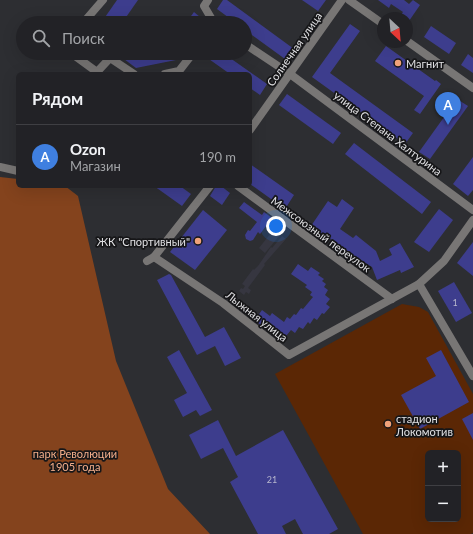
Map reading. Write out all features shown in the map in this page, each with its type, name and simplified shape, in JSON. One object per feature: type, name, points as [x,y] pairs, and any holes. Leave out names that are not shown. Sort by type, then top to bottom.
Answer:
[{"type":"street","points":[[89,16],[103,0]]},
{"type":"street","points":[[208,0],[204,6],[210,16]]},
{"type":"street","name":"Солнечная улица","points":[[252,127],[342,0]]},
{"type":"street","points":[[349,0],[377,20]]},
{"type":"street","points":[[413,45],[473,88]]},
{"type":"street","name":"улица Степана Халтурина","points":[[252,49],[290,74],[473,210]]},
{"type":"street","points":[[81,60],[97,72],[108,60]]},
{"type":"street","points":[[113,60],[131,72]]},
{"type":"street","points":[[174,72],[179,71],[188,60]]},
{"type":"street","points":[[0,167],[16,171]]},
{"type":"street","name":"Лыжная улица","points":[[208,188],[151,259],[223,303],[289,355],[392,299]]},
{"type":"street","name":"Межсоюзный переулок","points":[[241,188],[392,299]]},
{"type":"street","points":[[392,299],[419,284],[444,261],[473,220]]},
{"type":"street","points":[[419,284],[473,376]]},
{"type":"shaded area","points":[[278,224],[285,229],[265,253],[259,248]]},
{"type":"shaded area","points":[[282,236],[286,239],[264,264],[265,265],[248,288],[251,290],[249,294],[246,292],[244,295],[239,291],[245,286],[242,284],[253,269],[254,270],[258,266],[271,247],[272,248]]},
{"type":"shaded area","name":"стадион Локомотив","points":[[402,304],[419,307],[428,312],[473,394],[473,533],[363,534],[275,374]]},
{"type":"green space","name":"парк Революции 1905 года","points":[[0,177],[16,179],[16,188],[68,188],[78,196],[116,361],[168,489],[210,534],[0,534]]},
{"type":"building","points":[[117,0],[138,0],[127,16],[106,16]]},
{"type":"building","points":[[223,0],[227,0],[249,16],[226,16],[217,9]]},
{"type":"building","points":[[302,0],[326,0],[318,11]]},
{"type":"building","points":[[378,0],[404,0],[409,4],[413,0],[420,5],[413,15],[413,12],[403,12],[391,4],[389,8]]},
{"type":"building","points":[[194,12],[199,16],[191,16]]},
{"type":"building","points":[[252,18],[294,49],[285,59],[252,35]]},
{"type":"building","points":[[350,24],[360,31],[330,73],[413,133],[405,144],[312,77]]},
{"type":"building","points":[[431,26],[456,43],[449,54],[424,37]]},
{"type":"building","points":[[385,48],[389,48],[441,84],[420,114],[414,110],[424,96],[375,61]]},
{"type":"building","points":[[468,54],[473,58],[473,73],[461,65]]},
{"type":"building","points":[[125,60],[176,60],[136,68]]},
{"type":"building","points":[[210,60],[233,60],[250,72],[227,72]]},
{"type":"building","points":[[252,73],[267,84],[260,95],[252,89]]},
{"type":"building","points":[[287,94],[341,133],[333,144],[279,105]]},
{"type":"building","points":[[457,99],[468,106],[430,159],[419,152]]},
{"type":"building","points":[[354,143],[431,202],[422,214],[345,154]]},
{"type":"building","points":[[473,157],[473,190],[468,196],[453,184]]},
{"type":"building","points":[[252,165],[294,195],[285,209],[252,185]]},
{"type":"building","points":[[157,188],[183,188],[191,194],[182,206]]},
{"type":"building","points":[[215,188],[224,188],[230,193],[222,205],[210,196]]},
{"type":"building","points":[[342,199],[354,208],[340,229],[353,238],[356,235],[376,251],[380,261],[392,255],[389,249],[400,243],[414,267],[401,273],[400,270],[377,280],[372,267],[311,226],[328,201],[337,207]]},
{"type":"building","points":[[244,202],[262,215],[264,212],[272,218],[260,234],[258,232],[253,240],[250,241],[246,239],[245,235],[257,222],[239,208]]},
{"type":"building","points":[[439,209],[453,220],[429,252],[414,242]]},
{"type":"building","name":"ЖК \"Спортивный\"","points":[[203,210],[227,230],[195,270],[170,252]]},
{"type":"building","points":[[473,242],[473,276],[457,263]]},
{"type":"building","points":[[298,264],[308,271],[311,267],[320,273],[318,275],[324,279],[322,281],[326,284],[324,287],[328,290],[325,295],[330,299],[326,304],[330,307],[324,314],[322,313],[317,320],[314,318],[310,324],[308,322],[303,329],[299,327],[295,333],[291,330],[286,336],[282,333],[281,335],[274,331],[273,333],[266,328],[265,329],[255,320],[262,310],[270,316],[272,313],[284,322],[287,317],[290,319],[294,314],[296,315],[301,308],[303,309],[313,297],[310,295],[312,292],[305,287],[307,285],[291,274]]},
{"type":"building","points":[[169,274],[171,275],[205,337],[224,327],[241,358],[225,366],[215,346],[197,355],[157,280]]},
{"type":"building","points":[[454,282],[472,313],[456,322],[438,291]]},
{"type":"building","points":[[179,350],[212,410],[200,416],[196,410],[183,417],[174,400],[187,393],[167,357]]},
{"type":"building","points":[[441,350],[469,402],[420,429],[401,395],[436,376],[426,358]]},
{"type":"building","points":[[473,413],[473,440],[462,419]]},
{"type":"building","points":[[218,420],[236,456],[283,430],[338,529],[329,534],[303,534],[295,519],[282,526],[286,534],[258,534],[230,482],[238,477],[223,448],[201,459],[189,435]]},
{"type":"place","name":"Магнит","points":[[398,63]]},
{"type":"place","name":"Ozon","points":[[448,125]]},
{"type":"place","name":"ЖК \"Спортивный\"","points":[[198,241]]},
{"type":"place","name":"стадион Локомотив","points":[[388,424]]}]
